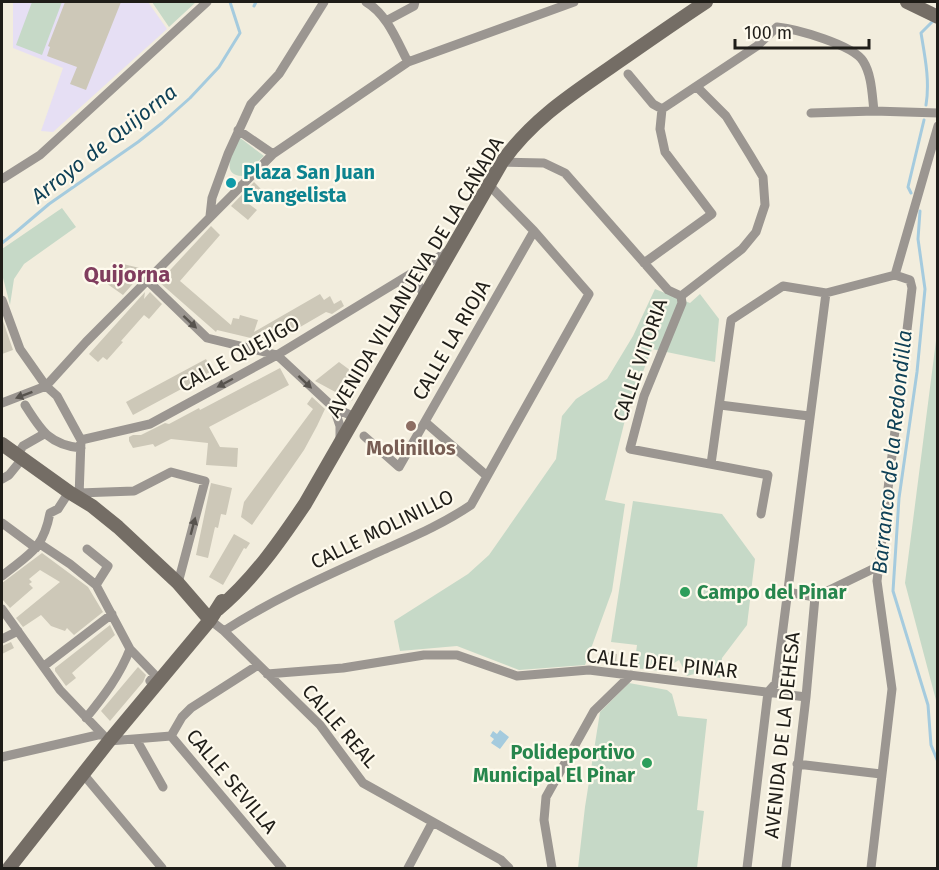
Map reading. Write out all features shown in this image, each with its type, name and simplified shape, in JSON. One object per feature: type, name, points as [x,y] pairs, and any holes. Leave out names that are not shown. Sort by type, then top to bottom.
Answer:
[{"type":"main road","name":"AVENIDA VILLANUEVA DE LA CAÑADA","points":[[9,868],[84,775],[105,737],[155,686],[318,480],[512,147],[532,126],[563,100],[706,2]]},
{"type":"main road","points":[[907,2],[936,17]]},
{"type":"main road","name":"CALLE REAL","points":[[2,444],[76,494],[118,527],[193,600],[217,610]]},
{"type":"main road","points":[[193,600],[217,610]]},
{"type":"street","points":[[2,179],[40,154],[207,2]]},
{"type":"street","points":[[210,216],[212,198],[238,130],[251,104],[279,74],[324,2]]},
{"type":"street","points":[[366,2],[376,8],[386,21],[408,62]]},
{"type":"street","points":[[386,21],[414,6],[415,2]]},
{"type":"street","points":[[2,403],[46,386],[86,342],[273,154],[408,62],[574,2]]},
{"type":"street","points":[[644,263],[712,214],[665,152],[660,129],[663,109],[757,46],[777,27],[794,29],[856,52],[864,63],[870,82],[874,111]]},
{"type":"street","points":[[628,74],[652,104],[663,109]]},
{"type":"street","points":[[681,296],[742,249],[756,232],[765,205],[763,177],[726,116],[697,87]]},
{"type":"street","points":[[811,113],[874,111],[938,113]]},
{"type":"street","points":[[895,275],[938,126]]},
{"type":"street","points":[[238,130],[273,154]]},
{"type":"street","name":"CALLE VITORIA","points":[[512,147],[530,162],[544,163],[565,173],[668,290],[681,296],[682,303],[644,396],[630,449],[768,475],[761,514]]},
{"type":"street","points":[[502,162],[530,162]]},
{"type":"street","points":[[489,185],[534,231]]},
{"type":"street","name":"CALLE MOLINILLO","points":[[224,631],[244,617],[449,520],[471,505],[589,294],[534,231]]},
{"type":"street","name":"CALLE LA RIOJA","points":[[364,436],[399,467],[534,231]]},
{"type":"street","name":"CALLE QUEJIGO","points":[[81,444],[150,424],[277,355],[452,249]]},
{"type":"street","points":[[711,464],[731,320],[783,286],[826,293],[895,275],[910,280],[912,288],[878,581],[892,689],[871,868]]},
{"type":"street","points":[[405,278],[419,286],[425,296]]},
{"type":"street","points":[[148,281],[207,338],[277,355],[334,408],[355,417]]},
{"type":"street","name":"AVENIDA DE LA DEHESA","points":[[747,868],[768,692],[776,683],[826,293]]},
{"type":"street","points":[[2,300],[3,311],[20,349],[46,386],[59,399],[81,444],[76,494]]},
{"type":"street","points":[[25,405],[44,434],[63,446],[81,444]]},
{"type":"street","points":[[720,405],[809,416]]},
{"type":"street","points":[[334,408],[340,426],[340,443]]},
{"type":"street","points":[[425,422],[487,476]]},
{"type":"street","points":[[2,479],[9,475],[20,457],[23,446],[44,434]]},
{"type":"street","points":[[2,576],[38,546],[47,531],[50,513],[76,494],[134,491],[171,472],[205,481],[178,583]]},
{"type":"street","points":[[2,523],[70,564],[96,585],[130,649],[155,675],[150,681],[155,686]]},
{"type":"street","points":[[87,549],[108,566],[96,585]]},
{"type":"street","points":[[787,592],[815,597],[879,566]]},
{"type":"street","name":"AVENIDA DE LA DEHESA","points":[[786,868],[815,597]]},
{"type":"street","points":[[2,609],[60,690],[105,737]]},
{"type":"street","name":"CALLE REAL","points":[[217,610],[224,631],[320,725],[363,783],[501,860],[508,868]]},
{"type":"street","points":[[44,666],[112,614]]},
{"type":"street","points":[[2,639],[18,631]]},
{"type":"street","points":[[86,718],[124,667],[130,649]]},
{"type":"street","name":"CALLE DEL PINAR","points":[[267,674],[343,668],[424,655],[457,655],[517,676],[589,670],[806,697]]},
{"type":"street","points":[[171,736],[182,717],[191,708],[258,665]]},
{"type":"street","points":[[552,868],[544,820],[546,797],[594,711],[631,675]]},
{"type":"street","name":"CALLE SEVILLA","points":[[2,757],[105,737],[136,739],[171,736],[282,868]]},
{"type":"street","points":[[136,739],[163,787]]},
{"type":"street","points":[[797,764],[881,774]]},
{"type":"street","points":[[84,775],[162,868]]},
{"type":"street","points":[[408,868],[432,823]]},
{"type":"street","points":[[495,868],[501,860]]},
{"type":"shaded area","points":[[13,2],[148,2],[167,29],[53,132],[41,131],[63,68],[13,48]]},
{"type":"green space","points":[[32,2],[62,2],[42,55],[16,45]]},
{"type":"green space","points":[[152,2],[196,2],[169,27]]},
{"type":"green space","points":[[239,137],[264,156],[242,176],[235,175],[230,167]]},
{"type":"green space","points":[[62,208],[76,227],[24,264],[14,279],[10,305],[2,274],[2,249]]},
{"type":"green space","points":[[655,289],[690,303],[700,294],[719,319],[715,362],[652,349],[627,412],[605,500],[625,504],[612,591],[585,665],[519,670],[457,646],[400,651],[394,621],[468,574],[489,555],[556,459],[562,416],[576,399],[607,379],[633,336]]},
{"type":"green space","points":[[937,333],[937,704],[905,583]]},
{"type":"green space","name":"Campo del Pinar","points":[[633,501],[722,514],[755,559],[747,625],[722,658],[720,678],[710,676],[708,670],[687,676],[679,660],[661,671],[634,668],[637,645],[611,642]]},
{"type":"green space","name":"Polideportivo Municipal El Pinar","points":[[629,683],[667,690],[672,694],[678,716],[707,719],[697,810],[704,811],[697,868],[578,868],[600,712]]},
{"type":"water","points":[[500,730],[509,737],[500,749],[491,743],[494,739],[490,736],[493,731],[497,734]]},
{"type":"building","points":[[65,2],[121,2],[86,90],[70,84],[77,67],[47,56],[50,47],[48,46]]},
{"type":"building","points":[[254,182],[263,191],[249,204],[257,210],[248,220],[231,206]]},
{"type":"building","points":[[211,226],[220,235],[180,281],[231,325],[233,318],[239,319],[240,315],[258,320],[254,332],[320,294],[324,300],[330,296],[334,304],[341,300],[344,306],[332,314],[326,312],[283,337],[278,336],[267,342],[217,330],[216,332],[159,282]]},
{"type":"building","points":[[123,264],[148,270],[123,295],[106,283],[114,273],[120,277]]},
{"type":"building","points":[[145,292],[144,299],[150,292],[162,304],[149,319],[144,315],[107,360],[103,357],[98,362],[89,354]]},
{"type":"building","points":[[2,318],[13,350],[2,354]]},
{"type":"building","points":[[206,359],[212,371],[206,374],[210,381],[203,384],[200,379],[133,415],[126,402]]},
{"type":"building","points":[[339,362],[362,379],[352,401],[315,381]]},
{"type":"building","points":[[280,368],[289,385],[209,427],[220,447],[238,448],[237,467],[206,465],[208,443],[171,439],[155,447],[153,444],[133,448],[129,441],[129,437],[133,435],[141,435],[165,423],[169,424],[199,408],[200,410]]},
{"type":"building","points":[[312,397],[325,409],[304,450],[252,525],[241,517],[244,502],[313,409],[307,404]]},
{"type":"building","points":[[211,483],[232,488],[226,515],[221,514],[218,528],[215,527],[208,558],[196,555]]},
{"type":"building","points":[[234,534],[250,543],[246,549],[244,548],[223,585],[209,577]]},
{"type":"building","points":[[42,553],[88,587],[103,612],[74,635],[67,628],[65,631],[51,626],[41,615],[23,627],[16,618],[60,582],[40,570],[29,579],[32,582],[29,584],[33,588],[10,608],[2,599],[2,583]]},
{"type":"building","points":[[110,625],[115,635],[72,673],[76,678],[66,686],[55,668]]},
{"type":"building","points":[[11,642],[14,648],[2,654],[2,646]]},
{"type":"building","points":[[606,652],[617,654],[616,666],[605,665]]},
{"type":"building","points":[[138,667],[146,675],[143,682],[110,721],[101,711]]},
{"type":"waterway","name":"Arroyo de Quijorna","points":[[2,243],[49,204],[138,142],[190,98],[219,67],[240,33],[230,2]]},
{"type":"waterway","name":"Arroyo de Quijorna","points":[[254,6],[256,2]]},
{"type":"waterway","name":"Barranco de la Redondilla","points":[[926,105],[927,78],[921,33],[933,21]]},
{"type":"waterway","name":"Barranco de la Redondilla","points":[[911,193],[908,187],[924,120]]},
{"type":"waterway","name":"Barranco de la Redondilla","points":[[920,211],[918,239],[925,289],[917,372],[899,498],[893,591],[928,705],[931,745],[938,762]]},
{"type":"place","name":"Plaza San Juan Evangelista","points":[[231,183]]},
{"type":"place","name":"Molinillos","points":[[411,426]]},
{"type":"place","name":"Campo del Pinar","points":[[685,592]]},
{"type":"place","name":"Polideportivo Municipal El Pinar","points":[[647,763]]},
{"type":"district","name":"Quijorna","points":[[127,274]]}]
